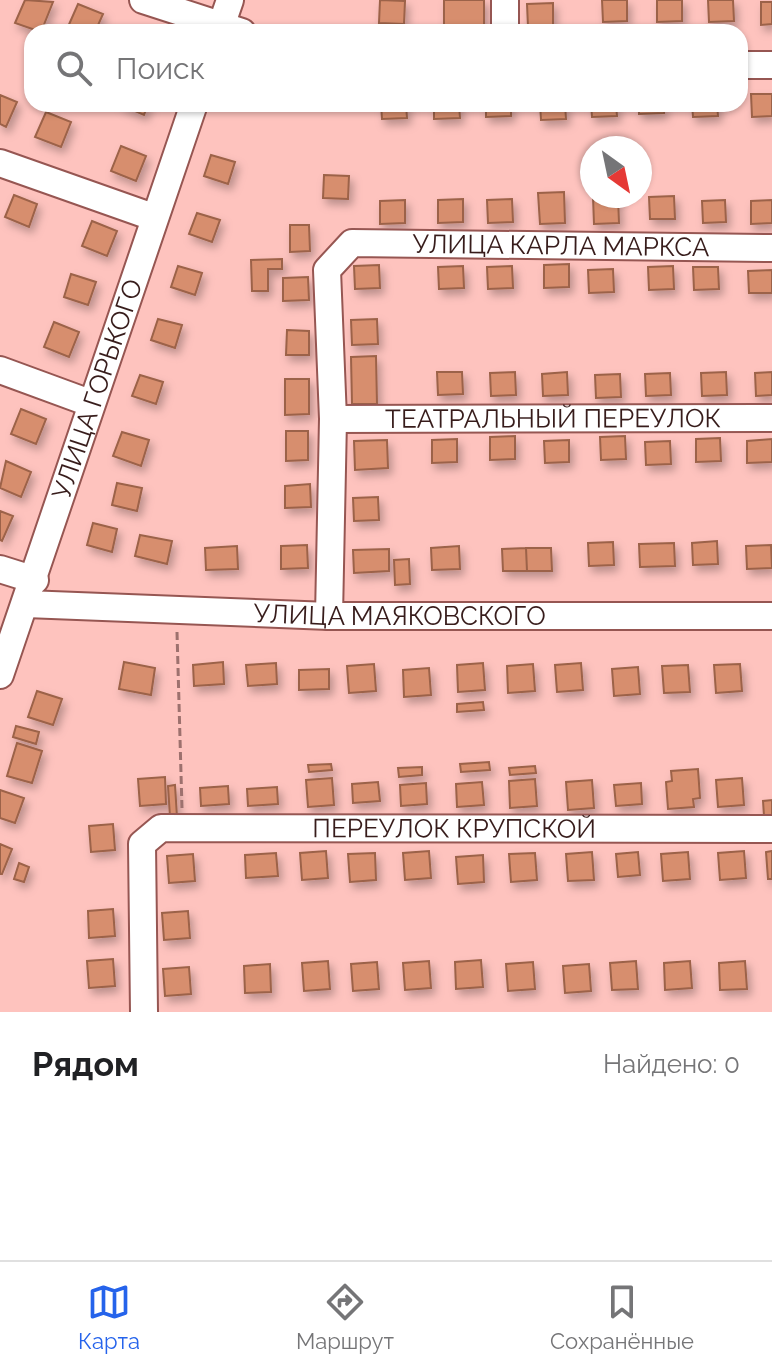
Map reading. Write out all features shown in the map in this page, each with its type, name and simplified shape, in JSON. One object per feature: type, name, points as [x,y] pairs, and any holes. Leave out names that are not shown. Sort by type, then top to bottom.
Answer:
[{"type":"street","points":[[143,0],[211,24]]},
{"type":"street","points":[[228,24],[230,0]]},
{"type":"street","points":[[505,0],[505,24]]},
{"type":"street","points":[[748,65],[772,65]]},
{"type":"street","name":"УЛИЦА ГОРЬКОГО","points":[[0,675],[191,112]]},
{"type":"street","points":[[0,163],[153,217]]},
{"type":"street","name":"УЛИЦА КАРЛА МАРКСА","points":[[333,419],[327,270],[352,243],[772,248]]},
{"type":"street","points":[[0,370],[90,403]]},
{"type":"street","name":"ТЕАТРАЛЬНЫЙ ПЕРЕУЛОК","points":[[333,419],[772,418]]},
{"type":"street","points":[[329,616],[333,419]]},
{"type":"street","name":"УЛИЦА МАЯКОВСКОГО","points":[[0,569],[30,592],[176,610],[329,616],[772,616]]},
{"type":"street","name":"ПЕРЕУЛОК КРУПСКОЙ","points":[[144,1012],[142,844],[161,828],[772,829]]},
{"type":"path","points":[[176,610],[182,828]]},
{"type":"building","points":[[25,0],[53,2],[44,24],[24,26],[15,23]]},
{"type":"building","points":[[380,0],[405,1],[404,24],[379,23]]},
{"type":"building","points":[[444,0],[484,0],[484,24],[444,24]]},
{"type":"building","points":[[602,0],[627,0],[627,21],[603,22]]},
{"type":"building","points":[[657,0],[682,0],[682,21],[657,22]]},
{"type":"building","points":[[708,0],[733,0],[734,21],[709,22]]},
{"type":"building","points":[[761,2],[772,2],[772,24],[761,25]]},
{"type":"building","points":[[553,3],[553,24],[528,24],[527,4]]},
{"type":"building","points":[[78,4],[103,14],[99,24],[69,24]]},
{"type":"building","points":[[751,94],[772,94],[772,116],[752,117]]},
{"type":"building","points":[[0,95],[17,102],[6,127],[0,124]]},
{"type":"building","points":[[46,112],[71,122],[61,147],[35,137]]},
{"type":"building","points":[[382,112],[407,112],[407,118],[382,119]]},
{"type":"building","points":[[434,112],[460,112],[460,118],[434,119]]},
{"type":"building","points":[[486,112],[511,112],[511,116],[486,117]]},
{"type":"building","points":[[540,112],[566,112],[566,119],[541,120]]},
{"type":"building","points":[[592,112],[617,112],[617,116],[592,117]]},
{"type":"building","points":[[693,112],[718,112],[718,116],[693,117]]},
{"type":"building","points":[[121,146],[146,156],[136,181],[111,171]]},
{"type":"building","points":[[211,155],[235,162],[228,184],[204,176]]},
{"type":"building","points":[[324,175],[349,176],[348,199],[323,198]]},
{"type":"building","points":[[564,192],[565,223],[540,224],[538,193]]},
{"type":"building","points":[[14,195],[37,204],[29,227],[5,217]]},
{"type":"building","points":[[674,196],[675,219],[650,219],[652,197]]},
{"type":"building","points":[[463,199],[463,222],[438,223],[438,200]]},
{"type":"building","points":[[512,199],[513,222],[488,223],[487,200]]},
{"type":"building","points":[[405,200],[405,223],[380,224],[380,201]]},
{"type":"building","points":[[725,200],[726,222],[703,223],[702,201]]},
{"type":"building","points":[[772,200],[772,223],[751,224],[751,201]]},
{"type":"building","points":[[593,208],[618,208],[619,223],[594,224]]},
{"type":"building","points":[[197,213],[220,220],[212,242],[189,234]]},
{"type":"building","points":[[92,221],[117,231],[107,256],[82,246]]},
{"type":"building","points":[[290,225],[309,225],[310,251],[290,252]]},
{"type":"building","points":[[282,259],[282,269],[268,269],[268,291],[252,291],[251,260]]},
{"type":"building","points":[[569,264],[569,287],[544,288],[544,265]]},
{"type":"building","points":[[379,265],[380,288],[355,289],[354,266]]},
{"type":"building","points":[[178,266],[202,273],[195,295],[171,287]]},
{"type":"building","points":[[463,266],[464,288],[439,289],[438,267]]},
{"type":"building","points":[[512,266],[513,288],[488,289],[487,267]]},
{"type":"building","points":[[673,266],[674,289],[649,290],[648,267]]},
{"type":"building","points":[[693,267],[718,267],[719,289],[694,290]]},
{"type":"building","points":[[613,269],[614,292],[589,293],[588,270]]},
{"type":"building","points":[[772,270],[772,293],[749,293],[748,271]]},
{"type":"building","points":[[71,274],[96,282],[88,305],[64,297]]},
{"type":"building","points":[[308,277],[309,300],[283,301],[283,278]]},
{"type":"building","points":[[158,319],[182,325],[175,348],[151,340]]},
{"type":"building","points":[[377,319],[378,344],[352,345],[351,320]]},
{"type":"building","points":[[54,322],[79,332],[69,357],[44,347]]},
{"type":"building","points":[[287,330],[309,331],[309,355],[286,355]]},
{"type":"building","points":[[376,356],[377,404],[352,404],[351,357]]},
{"type":"building","points":[[437,372],[462,372],[463,394],[438,395]]},
{"type":"building","points":[[515,372],[516,395],[491,396],[490,373]]},
{"type":"building","points":[[567,372],[568,395],[543,396],[542,374]]},
{"type":"building","points":[[726,372],[727,395],[702,396],[701,373]]},
{"type":"building","points":[[772,372],[772,395],[756,396],[755,373]]},
{"type":"building","points":[[670,373],[671,395],[646,396],[645,374]]},
{"type":"building","points":[[620,374],[621,397],[596,398],[595,375]]},
{"type":"building","points":[[140,375],[163,382],[156,404],[132,396]]},
{"type":"building","points":[[285,379],[309,379],[309,414],[285,415]]},
{"type":"building","points":[[21,409],[46,419],[36,444],[11,434]]},
{"type":"building","points":[[286,431],[308,431],[308,460],[286,461]]},
{"type":"building","points":[[122,432],[149,440],[141,466],[113,456]]},
{"type":"building","points":[[515,436],[515,459],[490,460],[490,437]]},
{"type":"building","points":[[625,436],[626,459],[601,460],[600,437]]},
{"type":"building","points":[[720,438],[721,461],[696,462],[696,439]]},
{"type":"building","points":[[457,439],[457,462],[432,463],[432,440]]},
{"type":"building","points":[[772,439],[772,462],[747,463],[747,441]]},
{"type":"building","points":[[387,440],[388,468],[355,470],[354,441]]},
{"type":"building","points":[[569,440],[569,462],[545,463],[544,441]]},
{"type":"building","points":[[670,441],[671,464],[646,465],[645,442]]},
{"type":"building","points":[[6,461],[31,472],[21,497],[0,488]]},
{"type":"building","points":[[117,483],[142,488],[137,511],[112,505]]},
{"type":"building","points":[[310,484],[311,507],[285,508],[285,486]]},
{"type":"building","points":[[378,497],[379,520],[354,521],[353,498]]},
{"type":"building","points":[[0,511],[13,516],[2,541],[0,540]]},
{"type":"building","points":[[93,523],[117,529],[112,552],[87,545]]},
{"type":"building","points":[[140,535],[172,541],[167,564],[135,556]]},
{"type":"building","points":[[717,541],[718,564],[693,565],[692,543]]},
{"type":"building","points":[[613,542],[614,565],[589,566],[588,543]]},
{"type":"building","points":[[674,543],[675,566],[640,567],[639,544]]},
{"type":"building","points":[[307,545],[308,568],[281,569],[281,546]]},
{"type":"building","points":[[771,545],[772,568],[747,569],[746,546]]},
{"type":"building","points":[[237,546],[238,569],[206,570],[205,548]]},
{"type":"building","points":[[459,546],[460,569],[432,570],[431,548]]},
{"type":"building","points":[[526,548],[551,548],[552,571],[527,571]]},
{"type":"building","points":[[526,548],[527,571],[503,571],[502,549]]},
{"type":"building","points":[[389,549],[389,571],[354,573],[353,550]]},
{"type":"building","points":[[409,559],[410,584],[395,585],[394,560]]},
{"type":"building","points":[[124,662],[155,668],[151,695],[119,689]]},
{"type":"building","points":[[223,662],[224,684],[194,686],[193,665]]},
{"type":"building","points":[[276,663],[277,684],[248,686],[246,665]]},
{"type":"building","points":[[483,663],[485,690],[458,692],[457,665]]},
{"type":"building","points":[[581,663],[583,690],[557,692],[555,665]]},
{"type":"building","points":[[374,664],[376,691],[349,693],[347,666]]},
{"type":"building","points":[[533,664],[535,691],[508,693],[507,666]]},
{"type":"building","points":[[740,664],[742,691],[716,693],[714,665]]},
{"type":"building","points":[[688,665],[690,692],[664,693],[662,666]]},
{"type":"building","points":[[638,667],[640,694],[614,696],[612,669]]},
{"type":"building","points":[[429,668],[431,695],[404,697],[403,670]]},
{"type":"building","points":[[329,669],[329,689],[299,690],[299,670]]},
{"type":"building","points":[[37,691],[62,699],[53,725],[28,717]]},
{"type":"building","points":[[483,702],[484,710],[457,712],[457,704]]},
{"type":"building","points":[[16,726],[39,732],[36,744],[13,737]]},
{"type":"building","points":[[17,743],[42,751],[32,783],[7,776]]},
{"type":"building","points":[[489,762],[490,770],[461,772],[460,764]]},
{"type":"building","points":[[331,764],[332,770],[309,772],[308,765]]},
{"type":"building","points":[[535,766],[536,773],[510,775],[509,768]]},
{"type":"building","points":[[422,767],[422,775],[399,777],[398,768]]},
{"type":"building","points":[[698,769],[700,798],[693,799],[694,807],[668,809],[666,782],[672,781],[671,771]]},
{"type":"building","points":[[165,777],[166,804],[140,806],[138,779]]},
{"type":"building","points":[[332,778],[334,805],[308,807],[306,780]]},
{"type":"building","points":[[742,778],[744,805],[718,807],[716,780]]},
{"type":"building","points":[[535,779],[537,806],[510,808],[509,781]]},
{"type":"building","points":[[592,780],[594,808],[568,810],[566,782]]},
{"type":"building","points":[[378,782],[380,801],[353,803],[352,784]]},
{"type":"building","points":[[482,782],[484,805],[457,807],[456,784]]},
{"type":"building","points":[[426,783],[427,804],[401,806],[400,785]]},
{"type":"building","points":[[641,783],[642,804],[616,806],[614,785]]},
{"type":"building","points":[[175,785],[177,817],[170,817],[168,786]]},
{"type":"building","points":[[228,786],[229,804],[201,806],[200,788]]},
{"type":"building","points":[[277,787],[278,804],[248,806],[247,789]]},
{"type":"building","points":[[0,790],[24,798],[15,823],[0,818]]},
{"type":"building","points":[[772,800],[772,815],[764,816],[763,801]]},
{"type":"building","points":[[113,824],[115,850],[91,852],[89,826]]},
{"type":"building","points":[[0,844],[12,849],[2,874],[0,874]]},
{"type":"building","points":[[326,851],[328,878],[302,880],[300,853]]},
{"type":"building","points":[[429,851],[431,878],[405,880],[403,853]]},
{"type":"building","points":[[744,851],[746,878],[720,880],[718,853]]},
{"type":"building","points":[[772,851],[772,879],[768,879],[766,852]]},
{"type":"building","points":[[592,852],[594,880],[568,881],[566,854]]},
{"type":"building","points":[[638,852],[640,875],[618,877],[616,854]]},
{"type":"building","points":[[688,852],[690,879],[663,881],[661,854]]},
{"type":"building","points":[[276,853],[278,876],[246,878],[245,855]]},
{"type":"building","points":[[375,853],[376,880],[350,882],[348,854]]},
{"type":"building","points":[[535,853],[537,880],[511,882],[509,854]]},
{"type":"building","points":[[193,854],[195,881],[169,883],[167,856]]},
{"type":"building","points":[[483,855],[484,882],[458,884],[456,857]]},
{"type":"building","points":[[19,863],[29,867],[24,882],[14,879]]},
{"type":"building","points":[[113,909],[115,936],[89,938],[88,911]]},
{"type":"building","points":[[188,911],[190,938],[164,940],[162,913]]},
{"type":"building","points":[[113,959],[115,986],[89,988],[87,961]]},
{"type":"building","points":[[481,960],[483,987],[456,989],[455,962]]},
{"type":"building","points":[[328,961],[330,989],[304,991],[302,963]]},
{"type":"building","points":[[429,961],[431,988],[405,990],[403,963]]},
{"type":"building","points":[[636,961],[638,989],[612,990],[610,963]]},
{"type":"building","points":[[690,961],[692,988],[665,990],[664,963]]},
{"type":"building","points":[[745,961],[747,989],[720,990],[719,963]]},
{"type":"building","points":[[377,962],[379,989],[353,991],[351,964]]},
{"type":"building","points":[[533,962],[535,989],[508,991],[506,964]]},
{"type":"building","points":[[270,964],[271,992],[245,993],[244,966]]},
{"type":"building","points":[[589,964],[591,991],[565,993],[563,966]]},
{"type":"building","points":[[189,967],[191,994],[165,996],[163,969]]}]
